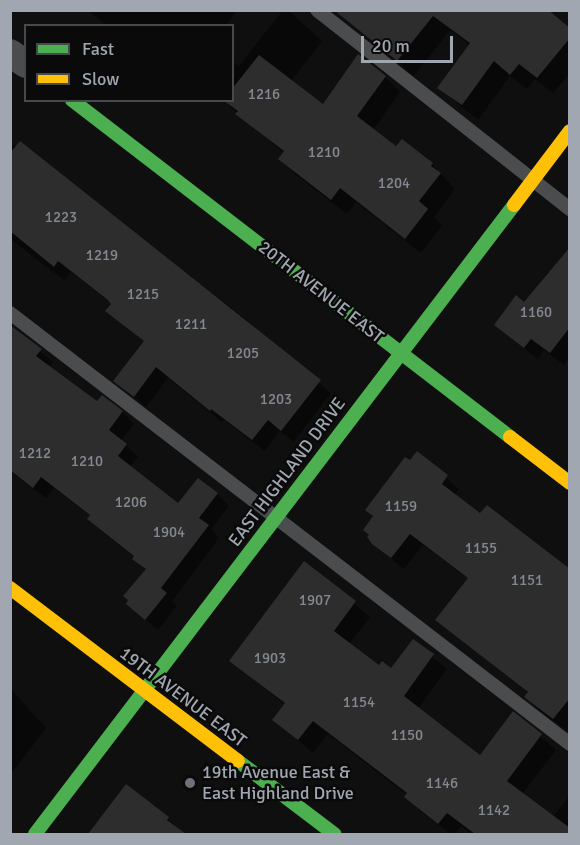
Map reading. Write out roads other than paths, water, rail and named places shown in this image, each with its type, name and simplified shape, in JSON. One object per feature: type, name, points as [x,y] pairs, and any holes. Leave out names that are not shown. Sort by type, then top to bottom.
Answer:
[{"type":"street","points":[[10,53],[24,63]]},
{"type":"street","name":"20TH AVENUE EAST","points":[[75,102],[570,483]]},
{"type":"street","name":"EAST HIGHLAND DRIVE","points":[[35,834],[570,131]]},
{"type":"street","name":"19TH AVENUE EAST","points":[[10,588],[334,834]]},
{"type":"lane","points":[[317,10],[570,209]]},
{"type":"lane","points":[[10,312],[570,744]]},
{"type":"place","name":"19th Avenue East & East Highland Drive","points":[[190,783]]}]
